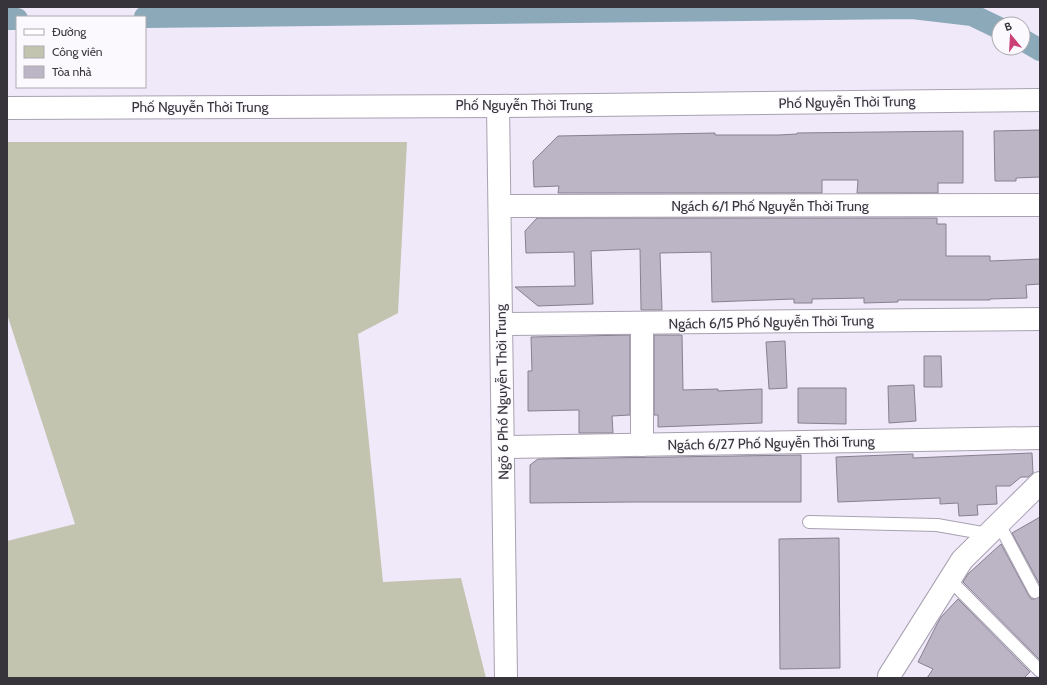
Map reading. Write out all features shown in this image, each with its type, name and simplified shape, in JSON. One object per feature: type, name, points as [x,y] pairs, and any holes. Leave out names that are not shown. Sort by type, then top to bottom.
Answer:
[{"type":"street","name":"Phố Nguyễn Thời Trung","points":[[7,108],[498,106],[1040,100]]},
{"type":"street","name":"Ngõ 6 Phố Nguyễn Thời Trung","points":[[498,106],[506,678]]},
{"type":"street","name":"Ngách 6/1 Phố Nguyễn Thời Trung","points":[[500,206],[1040,205]]},
{"type":"street","name":"Ngách 6/15 Phố Nguyễn Thời Trung","points":[[501,324],[1040,319]]},
{"type":"street","points":[[642,323],[642,445]]},
{"type":"street","name":"Ngách 6/27 Phố Nguyễn Thời Trung","points":[[503,447],[1040,438]]},
{"type":"street","points":[[889,678],[893,669],[962,560],[1040,482]]},
{"type":"lane","points":[[809,522],[937,525],[994,529],[1035,592]]},
{"type":"lane","points":[[950,580],[1040,671]]},
{"type":"green space","points":[[7,142],[407,142],[398,313],[358,334],[383,582],[461,578],[486,678],[7,678],[7,541],[75,524],[7,314]]},
{"type":"building","points":[[1040,130],[1040,177],[1016,178],[1016,181],[995,181],[994,131]]},
{"type":"building","points":[[963,131],[963,183],[938,183],[938,193],[857,193],[858,180],[822,180],[822,193],[558,193],[559,186],[534,187],[533,161],[558,136],[715,133],[715,135],[779,135],[797,133]]},
{"type":"building","points":[[537,218],[937,218],[937,224],[946,224],[946,256],[990,256],[990,261],[1040,259],[1040,284],[1026,285],[1027,298],[990,300],[898,300],[898,302],[864,303],[864,298],[812,299],[812,303],[794,303],[794,299],[712,302],[711,252],[660,253],[662,310],[641,310],[640,249],[591,251],[593,304],[538,306],[515,287],[575,286],[574,252],[526,253],[525,231]]},
{"type":"building","points":[[630,335],[630,415],[612,416],[613,433],[579,433],[579,410],[528,411],[528,371],[532,371],[531,337]]},
{"type":"building","points":[[654,335],[682,335],[683,390],[718,389],[718,391],[762,389],[762,423],[658,427],[658,415],[654,415]]},
{"type":"building","points":[[785,341],[787,388],[769,389],[766,342]]},
{"type":"building","points":[[924,356],[941,356],[942,387],[924,387]]},
{"type":"building","points":[[914,385],[916,421],[889,423],[888,386]]},
{"type":"building","points":[[798,388],[846,388],[846,424],[798,423]]},
{"type":"building","points":[[1032,453],[1033,473],[1028,477],[1021,477],[1010,486],[996,486],[997,504],[977,505],[978,515],[959,516],[958,503],[940,504],[940,498],[838,502],[836,457],[913,454],[913,458]]},
{"type":"building","points":[[801,455],[801,502],[530,503],[530,465],[538,459]]},
{"type":"building","points":[[1040,517],[1040,585],[1012,533]]},
{"type":"building","points":[[839,538],[840,668],[780,669],[779,539]]},
{"type":"building","points":[[1001,544],[1031,599],[1040,597],[1040,660],[963,582],[968,574]]},
{"type":"building","points":[[958,599],[1030,672],[1024,678],[927,678],[933,669],[918,662],[941,617]]},
{"type":"waterway","points":[[146,17],[912,8],[972,15],[991,24]]},
{"type":"waterway","points":[[7,19],[16,19]]},
{"type":"waterway","points":[[1031,45],[1040,50]]}]
